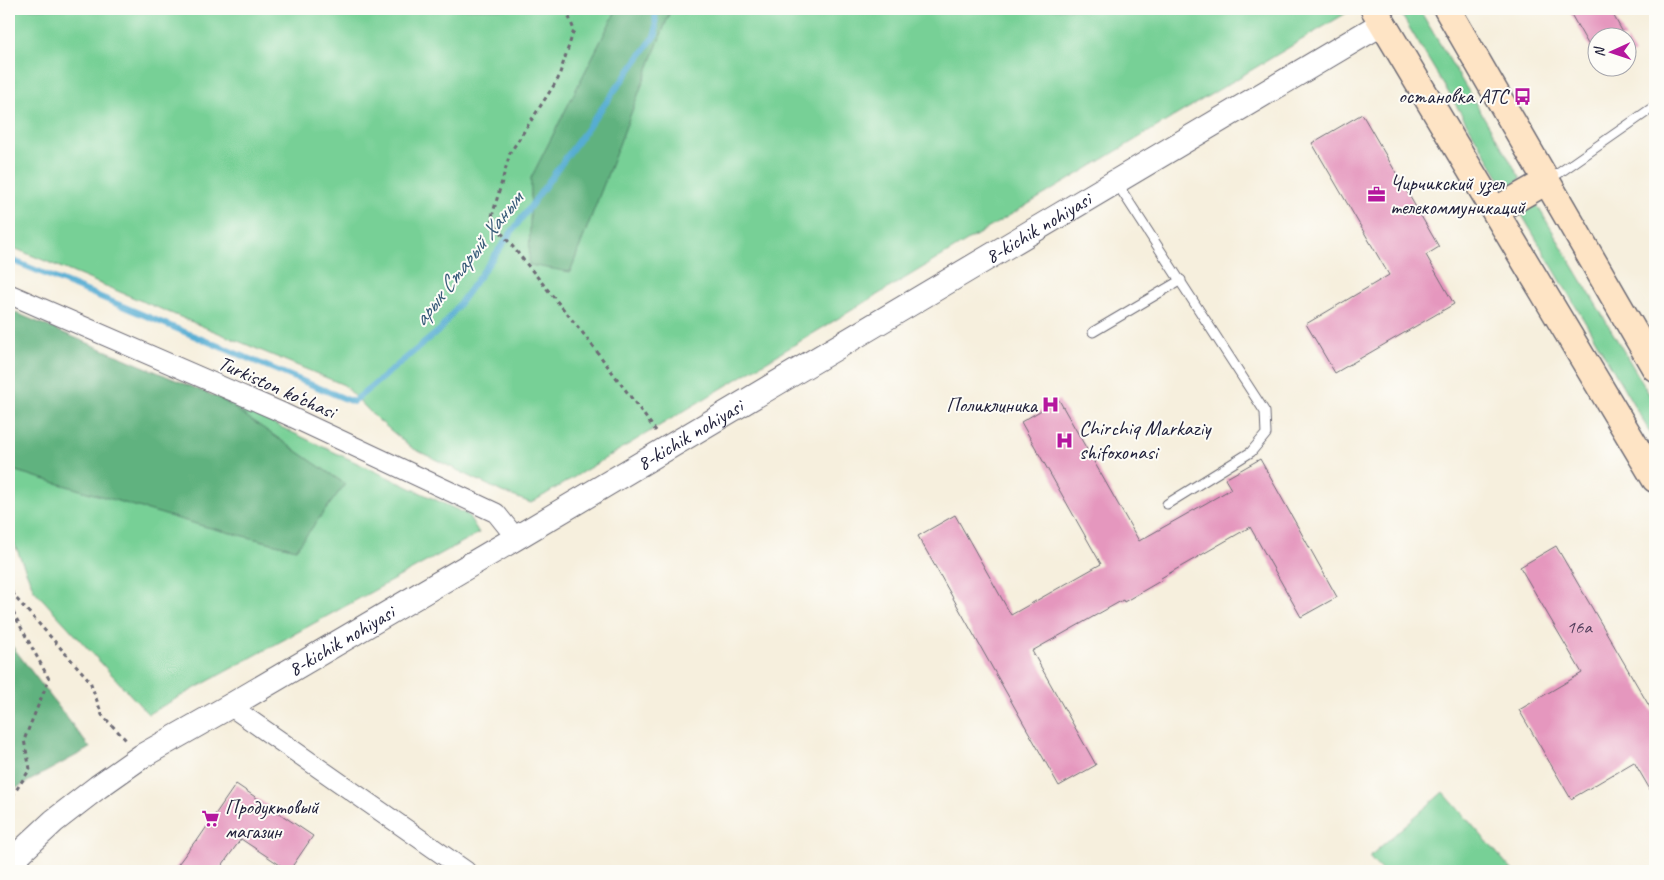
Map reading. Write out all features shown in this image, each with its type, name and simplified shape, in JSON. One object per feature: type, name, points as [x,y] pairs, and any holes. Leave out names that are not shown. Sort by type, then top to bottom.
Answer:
[{"type":"main road","points":[[1447,9],[1655,368]]},
{"type":"main road","points":[[1378,16],[1496,210],[1655,479]]},
{"type":"main road","points":[[1496,210],[1547,181]]},
{"type":"street","name":"8-kichik nohiyasi","points":[[9,863],[54,821],[142,756],[516,538],[1116,182],[1378,16]]},
{"type":"street","name":"Turkiston ko‘chasi","points":[[9,294],[283,413],[496,513],[516,538]]},
{"type":"street","points":[[230,706],[466,871]]},
{"type":"lane","points":[[1547,181],[1655,106]]},
{"type":"lane","points":[[1116,182],[1265,412],[1266,434],[1252,452],[1167,504]]},
{"type":"lane","points":[[1093,332],[1181,280]]},
{"type":"path","points":[[566,9],[574,30],[558,79],[510,153],[492,220],[586,337],[668,448]]},
{"type":"path","points":[[9,585],[15,597],[90,681],[102,715],[142,756]]},
{"type":"path","points":[[9,605],[50,679],[24,740],[30,769],[9,801]]},
{"type":"green space","points":[[19,9],[617,9],[531,178],[570,272],[671,9],[1353,9],[531,503],[502,492],[412,448],[376,418],[344,385],[9,246],[9,15]]},
{"type":"green space","points":[[617,9],[671,9],[570,272],[529,265],[531,178]]},
{"type":"green space","points":[[1398,9],[1419,9],[1521,179],[1506,188]]},
{"type":"green space","points":[[1537,205],[1655,404],[1655,441],[1522,215],[1528,208]]},
{"type":"green space","points":[[9,310],[219,398],[345,484],[296,549],[203,526],[9,469]]},
{"type":"green space","points":[[219,398],[468,515],[479,533],[148,714],[34,590],[9,531],[9,469],[203,526],[296,549],[345,484]]},
{"type":"green space","points":[[9,642],[90,748],[9,792]]},
{"type":"green space","points":[[1443,792],[1513,871],[1382,871],[1369,857]]},
{"type":"building","points":[[1568,9],[1610,9],[1620,28],[1586,28],[1586,40]]},
{"type":"building","name":"Чирчикский узел телекоммуникаций","points":[[1362,114],[1439,247],[1426,255],[1454,304],[1335,373],[1306,324],[1389,275],[1312,143]]},
{"type":"building","points":[[1059,400],[1139,541],[1231,489],[1225,479],[1260,459],[1337,597],[1301,617],[1250,527],[1161,578],[1162,580],[1124,602],[1123,600],[1032,651],[1096,765],[1059,786],[918,536],[955,515],[1011,615],[1101,564],[1021,422]]},
{"type":"building","points":[[1556,546],[1655,716],[1655,798],[1634,762],[1571,799],[1519,710],[1582,673],[1520,567]]},
{"type":"building","points":[[236,784],[313,836],[289,871],[241,839],[218,871],[173,871],[197,841]]},
{"type":"waterway","name":"арык Старый Ханым","points":[[9,259],[353,402],[441,329],[656,34],[655,9]]},
{"type":"place","name":"остановка АТС","points":[[1522,96]]},
{"type":"place","name":"Чирчикский узел телекоммуникаций","points":[[1376,195]]},
{"type":"place","name":"Поликлиника","points":[[1051,405]]},
{"type":"place","name":"Chirchiq Markaziy shifoxonasi","points":[[1065,440]]},
{"type":"place","name":"Продуктовый магазин","points":[[211,819]]}]
